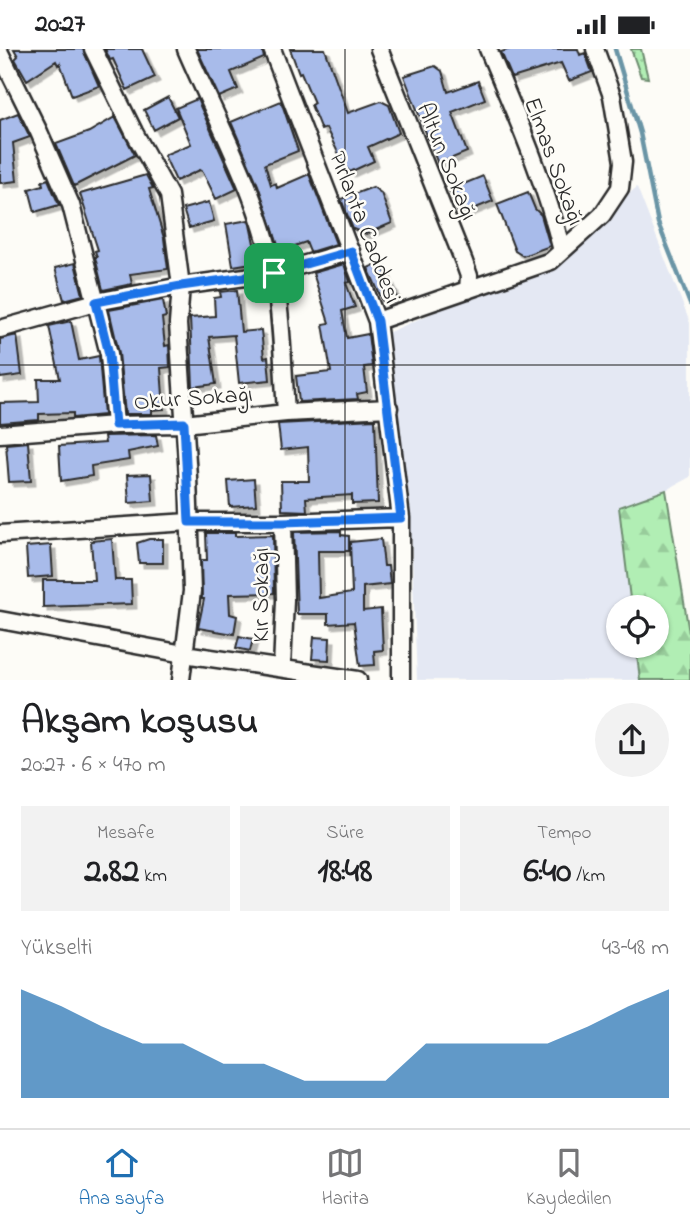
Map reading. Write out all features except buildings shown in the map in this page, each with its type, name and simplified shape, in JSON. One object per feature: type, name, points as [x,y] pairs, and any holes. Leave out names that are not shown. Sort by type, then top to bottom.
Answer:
[{"type":"street","points":[[93,49],[169,195],[181,286],[178,324],[192,591],[181,680]]},
{"type":"street","points":[[186,49],[248,188],[274,273],[286,413]]},
{"type":"street","name":"Pırlanta Caddesi","points":[[272,49],[377,321],[401,518],[401,680]]},
{"type":"street","name":"Altun Sokağı","points":[[379,49],[464,262],[469,276],[468,290]]},
{"type":"street","name":"Elmas Sokağı","points":[[488,49],[535,160],[551,206],[562,251]]},
{"type":"street","points":[[377,321],[551,261],[602,215],[620,188],[623,162],[612,96],[594,49]]},
{"type":"street","points":[[0,53],[40,132],[71,205],[109,354],[115,425]]},
{"type":"street","points":[[0,329],[96,302],[181,286],[274,273],[351,251]]},
{"type":"street","name":"Okur Sokağı","points":[[0,434],[389,408]]},
{"type":"street","points":[[0,534],[189,522],[401,518]]},
{"type":"street","name":"Kır Sokağı","points":[[282,668],[285,600],[283,522]]},
{"type":"street","points":[[0,620],[184,654],[358,680]]},
{"type":"shaded area","points":[[637,187],[690,323],[690,477],[666,490],[619,508],[630,595],[606,595],[606,658],[637,658],[640,680],[417,680],[410,502],[385,334],[548,262]]},
{"type":"green space","points":[[631,49],[641,49],[648,78],[641,77]]},
{"type":"green space","points":[[666,490],[690,639],[690,680],[640,680],[637,658],[669,658],[669,595],[630,595],[619,507]]},
{"type":"waterway","points":[[615,49],[640,133],[658,223],[690,304]]},
{"type":"route","points":[[351,251],[377,321],[401,518],[189,522],[184,423],[115,425],[109,354],[96,302],[181,286],[274,273],[351,251]]}]
